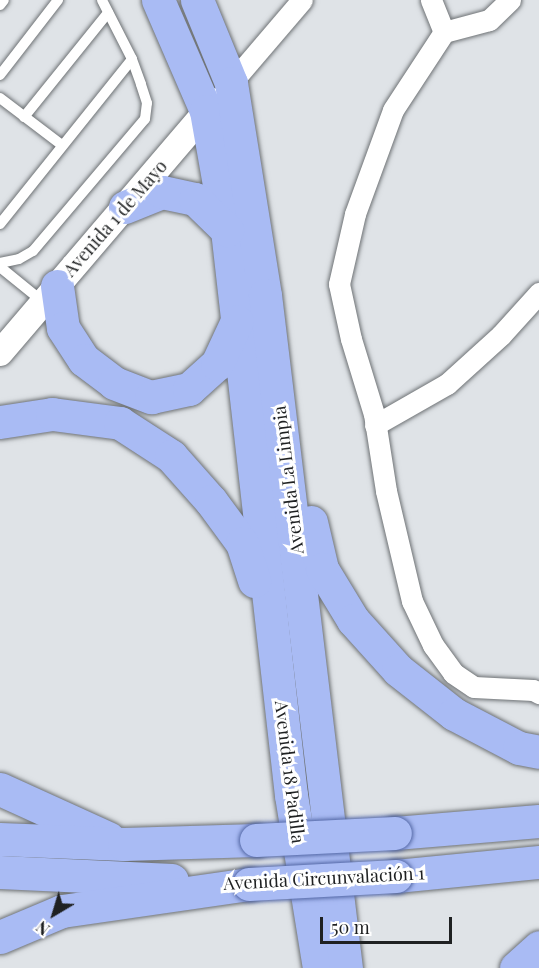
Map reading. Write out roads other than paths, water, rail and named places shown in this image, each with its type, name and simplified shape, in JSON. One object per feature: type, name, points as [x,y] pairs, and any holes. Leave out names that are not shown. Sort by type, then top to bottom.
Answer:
[{"type":"main road","name":"Avenida La Limpia","points":[[158,0],[206,111],[227,230],[274,647]]},
{"type":"main road","name":"Avenida La Limpia","points":[[197,0],[231,83],[277,385],[346,968]]},
{"type":"main road","points":[[125,207],[162,192],[195,199],[227,230]]},
{"type":"main road","points":[[50,294],[63,328],[84,360],[114,383],[151,397],[189,389],[217,364],[237,321]]},
{"type":"main road","points":[[277,385],[322,569],[353,620],[398,670],[454,714],[519,748],[539,752]]},
{"type":"main road","points":[[0,422],[52,414],[120,423],[171,456],[212,501],[242,543],[274,647]]},
{"type":"main road","name":"Avenida 18 Padilla","points":[[274,647],[291,795],[319,968]]},
{"type":"main road","points":[[0,789],[124,844]]},
{"type":"main road","points":[[0,839],[124,844],[256,840],[539,821]]},
{"type":"main road","name":"Avenida Circunvalación 1","points":[[0,872],[249,884],[396,876],[539,862]]},
{"type":"main road","points":[[0,937],[62,911],[249,884]]},
{"type":"main road","points":[[516,968],[539,947]]},
{"type":"street","points":[[231,83],[302,0]]},
{"type":"street","points":[[431,0],[444,32]]},
{"type":"street","points":[[510,0],[489,20],[444,32],[393,111],[355,214],[339,284],[351,339],[375,425],[386,491],[412,601],[433,645],[453,673],[474,687],[537,689]]},
{"type":"street","name":"Avenida 1 de Mayo","points":[[0,353],[231,83]]},
{"type":"street","points":[[375,425],[447,384],[501,335],[539,293]]},
{"type":"lane","points":[[0,5],[4,0]]},
{"type":"lane","points":[[0,75],[58,0]]},
{"type":"lane","points":[[0,265],[19,259],[33,250],[145,119],[147,103],[132,59],[102,0]]},
{"type":"lane","points":[[24,117],[108,13]]},
{"type":"lane","points":[[0,224],[132,59]]},
{"type":"lane","points":[[0,98],[62,145]]},
{"type":"lane","points":[[0,265],[50,294]]}]
